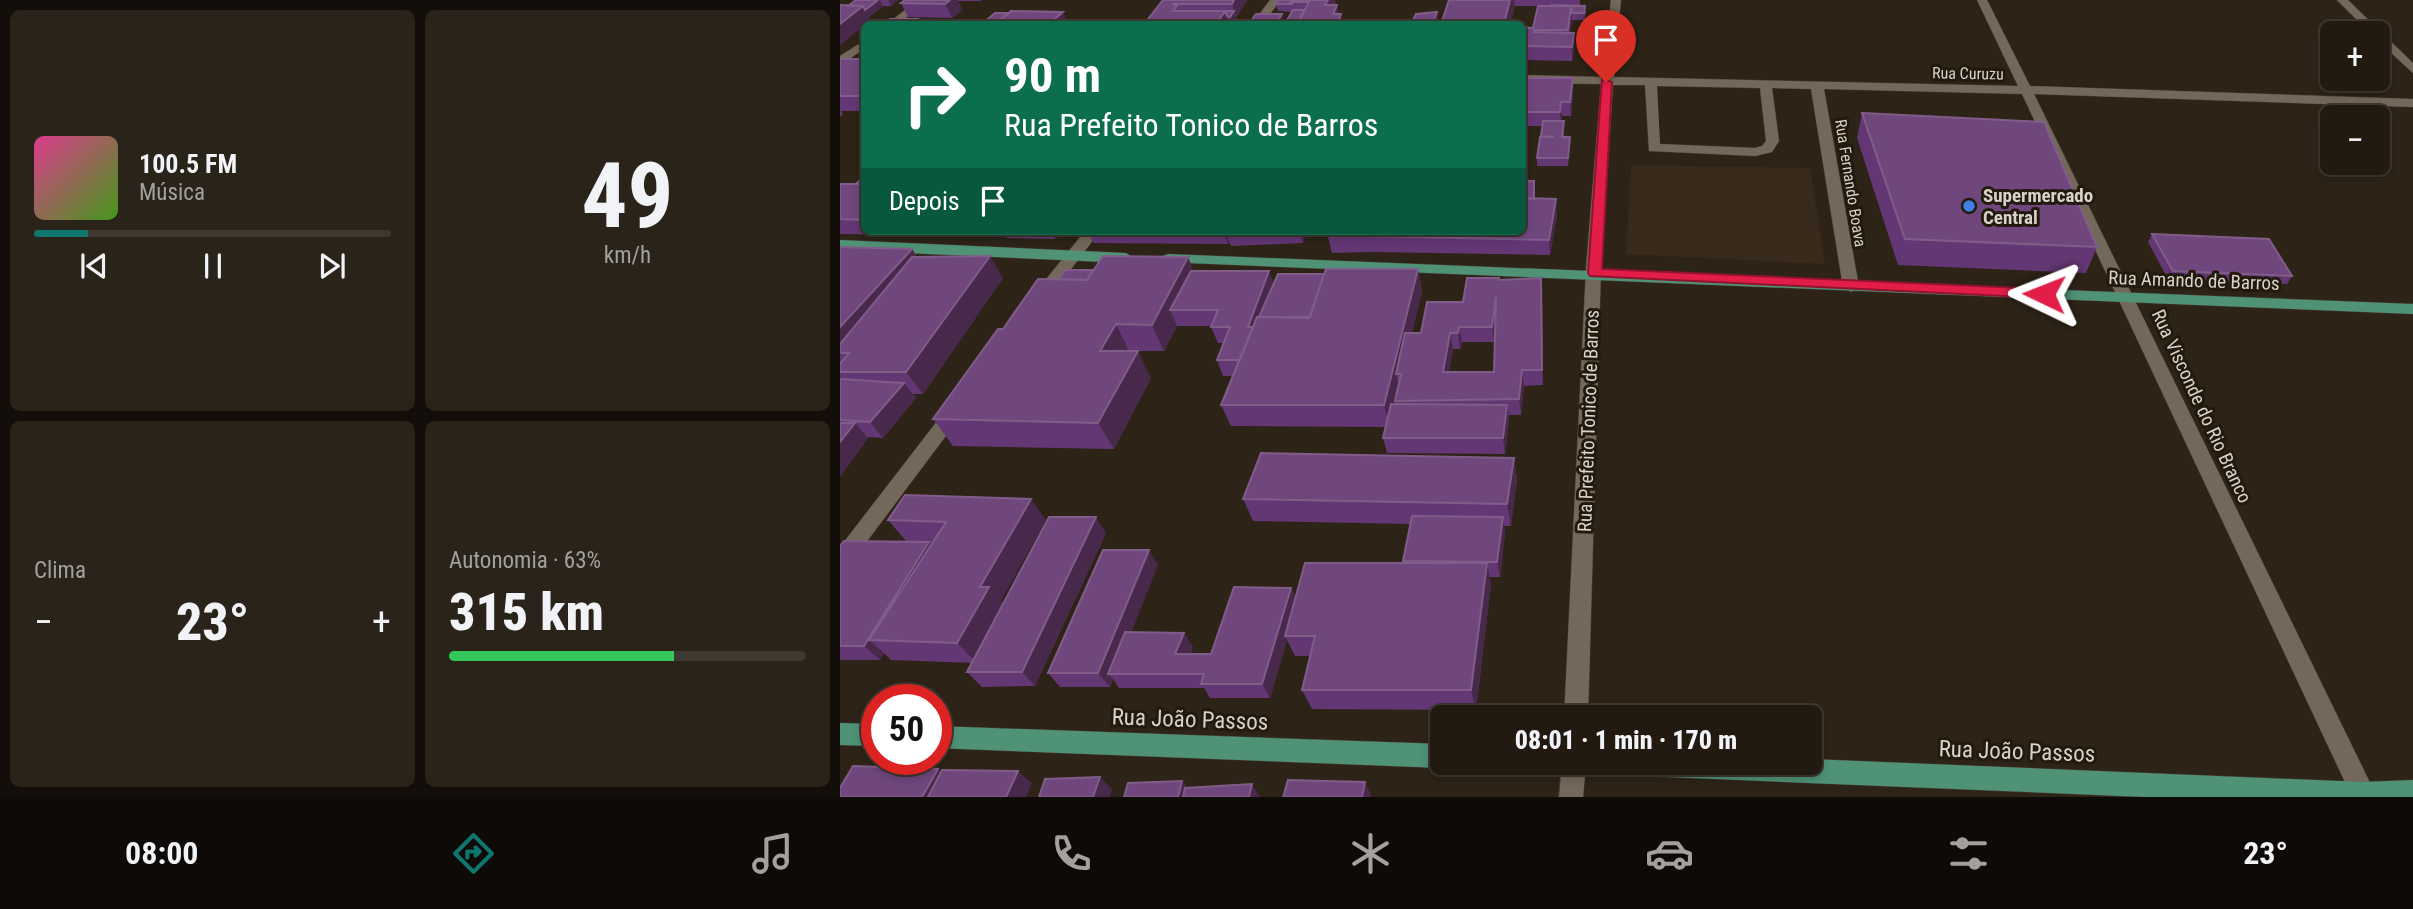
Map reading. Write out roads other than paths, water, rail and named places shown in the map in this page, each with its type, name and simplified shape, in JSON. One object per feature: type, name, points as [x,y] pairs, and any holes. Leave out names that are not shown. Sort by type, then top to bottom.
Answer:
[{"type":"main road","name":"Rua Amando de Barros","points":[[840,245],[1148,259],[1595,273],[1851,287],[2413,309]]},
{"type":"main road","points":[[840,734],[861,735]]},
{"type":"main road","name":"Rua João Passos","points":[[952,738],[1430,756]]},
{"type":"main road","name":"Rua João Passos","points":[[1822,772],[2364,795],[2413,792]]},
{"type":"street","points":[[896,21],[925,0]]},
{"type":"street","points":[[1259,21],[1276,0]]},
{"type":"street","name":"Rua Prefeito Tonico de Barros","points":[[1577,705],[1595,273],[1606,82],[1616,0]]},
{"type":"street","name":"Rua Visconde do Rio Branco","points":[[1982,0],[2364,795]]},
{"type":"street","points":[[2342,0],[2364,21]]},
{"type":"street","points":[[840,62],[861,46]]},
{"type":"street","points":[[2390,47],[2413,69]]},
{"type":"street","points":[[840,62],[861,63]]},
{"type":"street","name":"Rua Curuzu","points":[[1526,79],[2027,90],[2413,103]]},
{"type":"street","points":[[1651,82],[1654,148],[1755,152],[1767,149],[1773,141],[1766,85]]},
{"type":"street","name":"Rua Fernando Boava","points":[[1817,86],[1851,287]]},
{"type":"street","points":[[1031,311],[1090,235]]},
{"type":"street","points":[[840,562],[965,398]]},
{"type":"street","points":[[1571,797],[1573,775]]},
{"type":"place","name":"Supermercado Central","points":[[1969,206]]}]
